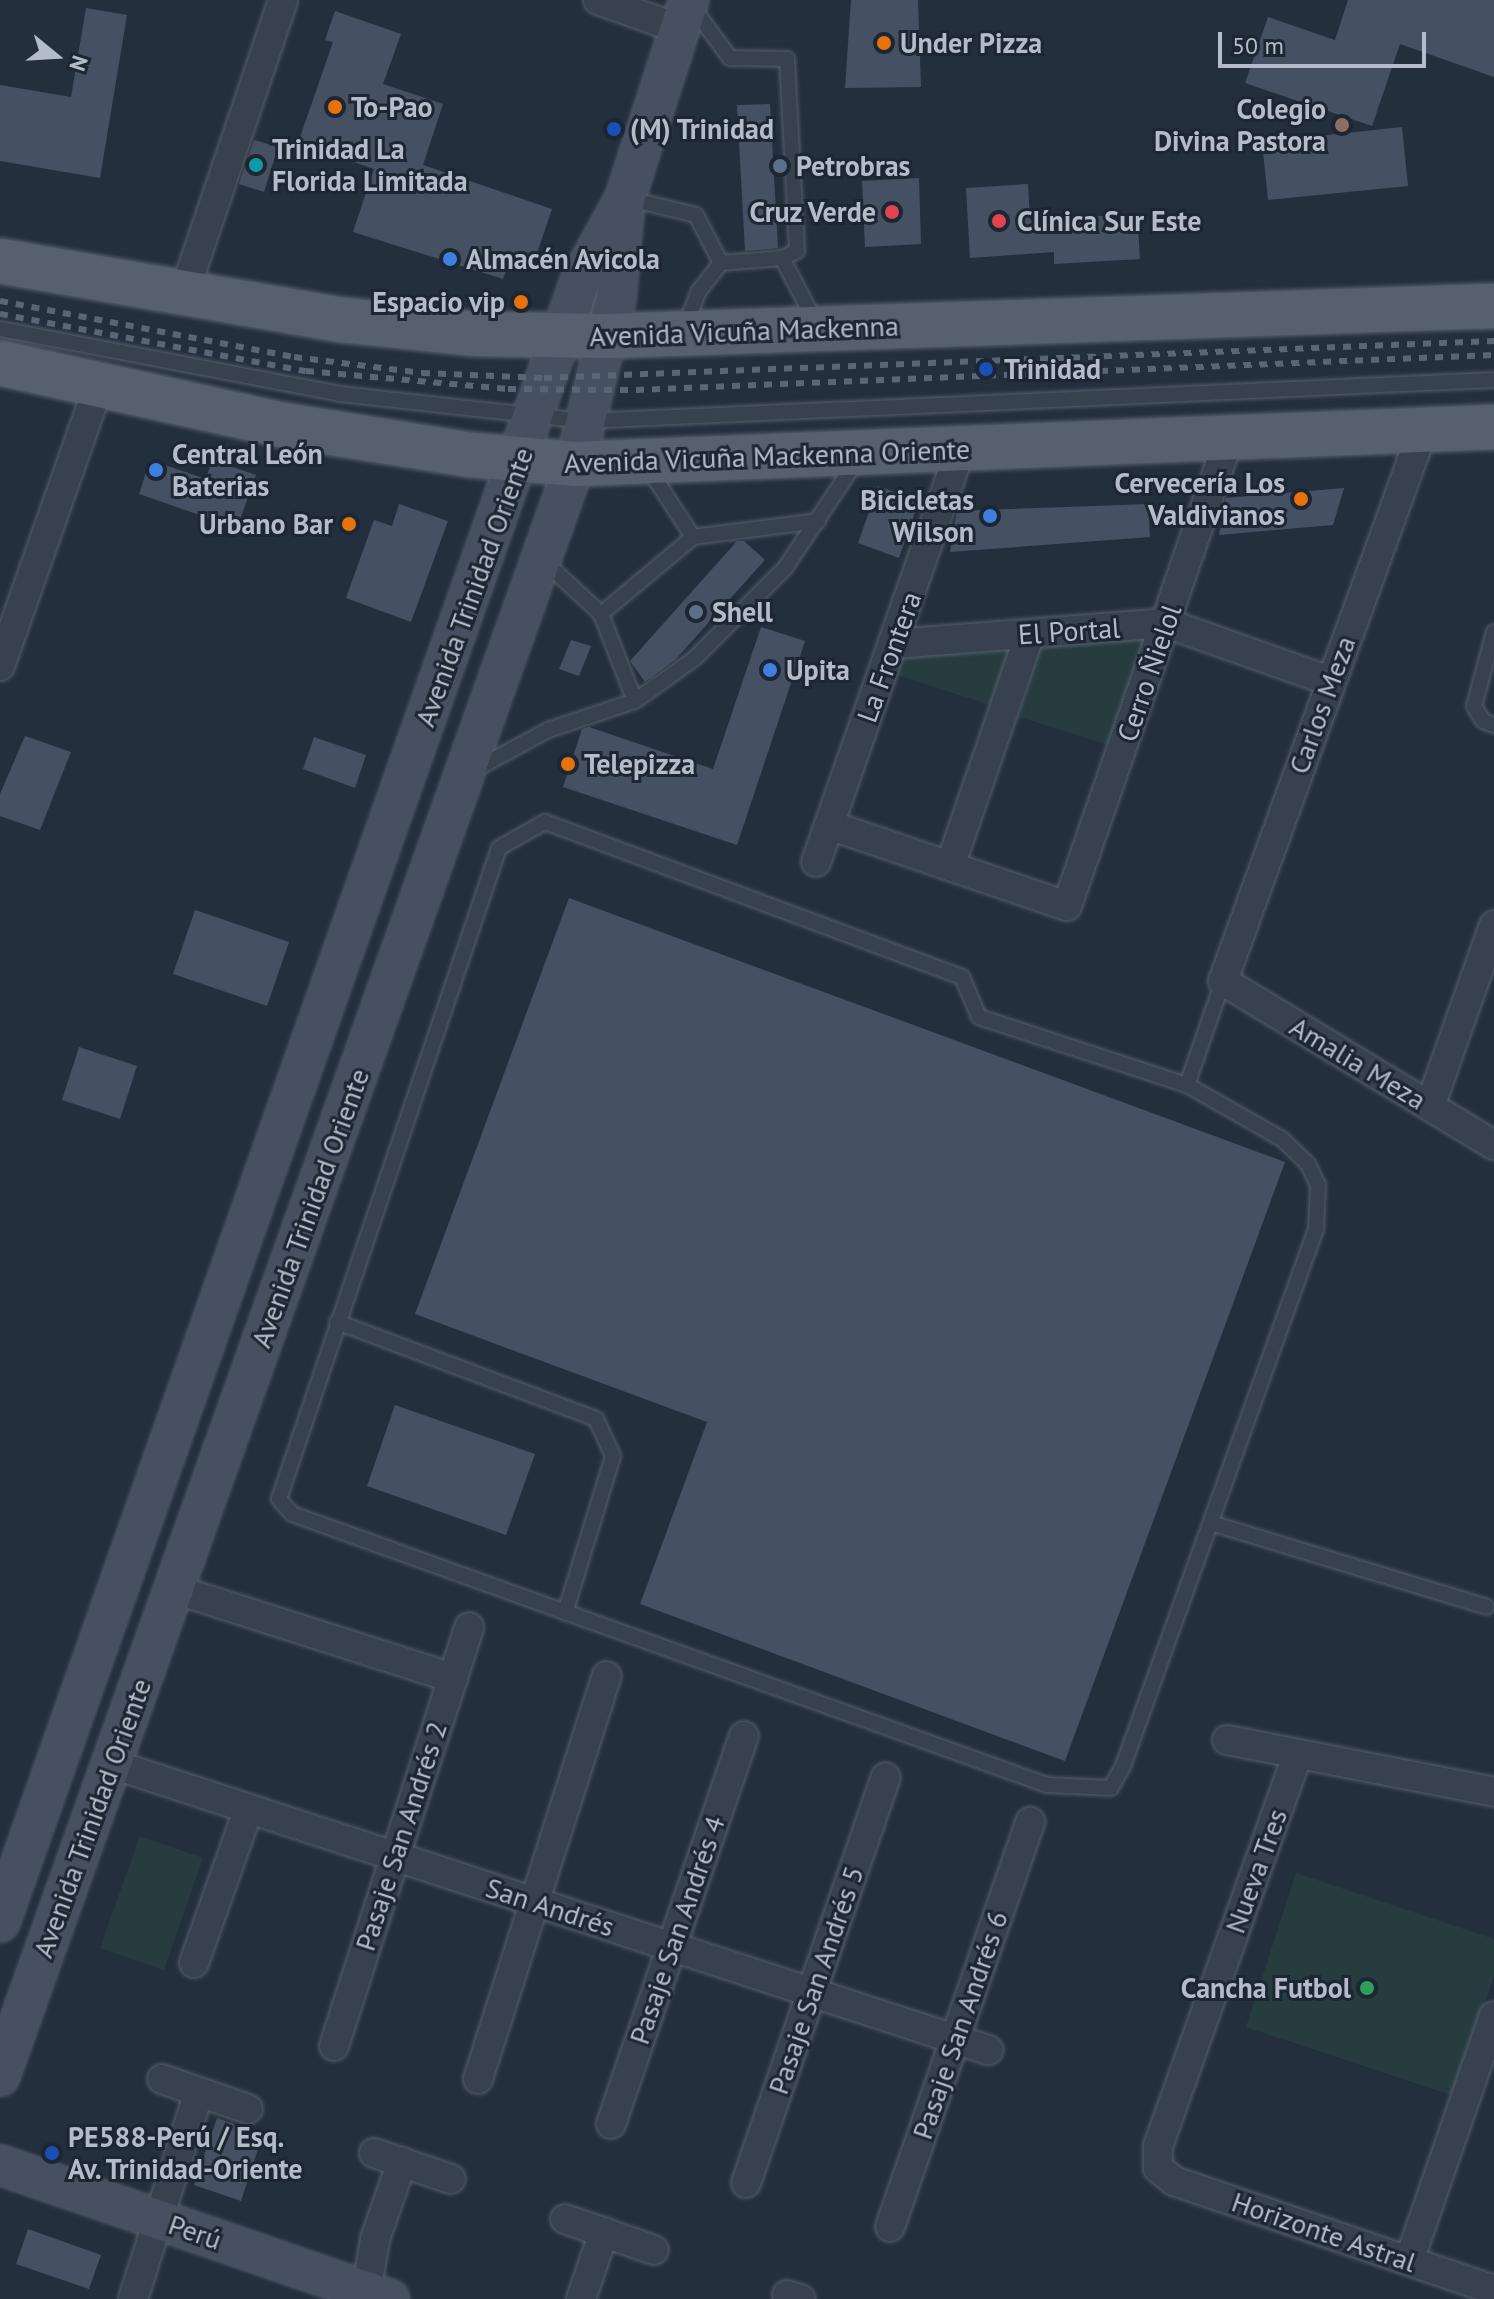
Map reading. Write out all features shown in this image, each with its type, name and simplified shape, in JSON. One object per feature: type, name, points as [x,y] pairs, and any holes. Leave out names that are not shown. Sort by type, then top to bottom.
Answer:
[{"type":"main road","points":[[625,198],[686,10]]},
{"type":"main road","name":"Avenida Trinidad Oriente","points":[[0,2076],[575,464],[619,276],[625,198]]},
{"type":"main road","name":"Avenida Trinidad Oriente","points":[[0,1922],[592,250],[625,198]]},
{"type":"main road","name":"Avenida Vicuña Mackenna","points":[[0,261],[405,328],[561,336],[1494,306]]},
{"type":"main road","name":"Avenida Vicuña Mackenna Oriente","points":[[0,363],[98,388],[283,425],[519,460],[575,464],[859,456],[1494,427]]},
{"type":"main road","name":"Perú","points":[[0,2165],[374,2296]]},
{"type":"street","points":[[184,293],[283,0]]},
{"type":"street","points":[[598,0],[686,10]]},
{"type":"street","points":[[0,666],[98,388]]},
{"type":"street","name":"Carlos Meza","points":[[1223,981],[1423,430]]},
{"type":"street","name":"Cerro Ñielol","points":[[950,866],[1067,906],[1229,439]]},
{"type":"street","name":"La Frontera","points":[[816,862],[960,451]]},
{"type":"street","name":"El Portal","points":[[894,644],[1166,623],[1330,681]]},
{"type":"street","points":[[829,825],[950,866],[1030,634]]},
{"type":"street","points":[[1430,1106],[1494,925]]},
{"type":"street","name":"Amalia Meza","points":[[1223,981],[1494,1145]]},
{"type":"street","points":[[174,1589],[453,1678]]},
{"type":"street","name":"Pasaje San Andrés 2","points":[[334,2046],[469,1627]]},
{"type":"street","points":[[478,2079],[607,1676]]},
{"type":"street","name":"Pasaje San Andrés 4","points":[[611,2124],[744,1736]]},
{"type":"street","points":[[1227,1740],[1494,1792]]},
{"type":"street","name":"Nueva Tres","points":[[1158,2168],[1158,2146],[1297,1756]]},
{"type":"street","name":"San Andrés","points":[[112,1764],[988,2050]]},
{"type":"street","name":"Pasaje San Andrés 5","points":[[746,2183],[886,1777]]},
{"type":"street","points":[[194,1963],[249,1808]]},
{"type":"street","name":"Pasaje San Andrés 6","points":[[890,2227],[1030,1822]]},
{"type":"street","points":[[1409,2261],[1488,2055],[1494,2016]]},
{"type":"street","points":[[162,2079],[248,2109]]},
{"type":"street","points":[[133,2299],[161,2220],[169,2177],[199,2092]]},
{"type":"street","points":[[374,2153],[451,2179]]},
{"type":"street","points":[[374,2296],[375,2239],[402,2162]]},
{"type":"street","name":"Horizonte Astral","points":[[1158,2168],[1174,2181],[1494,2290]]},
{"type":"street","points":[[565,2219],[654,2250]]},
{"type":"street","points":[[581,2299],[604,2232]]},
{"type":"lane","points":[[683,333],[699,291],[721,263],[782,258],[797,251],[787,59],[730,58],[686,10]]},
{"type":"lane","points":[[625,198],[696,215],[721,263]]},
{"type":"lane","points":[[782,258],[819,328]]},
{"type":"lane","points":[[0,329],[340,394],[535,418],[586,421],[1494,380]]},
{"type":"lane","points":[[465,774],[548,730],[635,701],[695,658],[761,593],[818,521],[859,456]]},
{"type":"lane","points":[[645,464],[693,537]]},
{"type":"lane","points":[[601,614],[693,537],[818,521]]},
{"type":"lane","points":[[542,558],[601,614],[635,701]]},
{"type":"lane","points":[[1492,641],[1474,706],[1483,721],[1494,725]]},
{"type":"lane","points":[[545,822],[962,977],[979,1017],[1187,1085],[1282,1139],[1308,1164],[1318,1185],[1316,1229],[1211,1523],[1111,1788],[1047,1785],[292,1514],[279,1499],[337,1322],[499,848],[545,822]]},
{"type":"lane","points":[[1187,1085],[1223,981]]},
{"type":"lane","points":[[337,1322],[596,1419],[613,1456],[565,1613]]},
{"type":"lane","points":[[1211,1523],[1487,1607]]},
{"type":"green space","points":[[1149,628],[1112,746],[1019,717],[1044,635]]},
{"type":"green space","points":[[1017,633],[993,706],[897,675],[908,640]]},
{"type":"green space","points":[[140,1836],[203,1858],[164,1970],[100,1948]]},
{"type":"green space","points":[[1296,1873],[1494,1939],[1494,1976],[1454,2096],[1246,2027]]},
{"type":"building","name":"Under Pizza","points":[[851,0],[918,0],[921,87],[845,88]]},
{"type":"building","points":[[1348,0],[1494,0],[1494,77],[1400,44],[1372,126],[1245,83],[1268,17],[1335,40]]},
{"type":"building","points":[[86,8],[127,15],[100,178],[0,161],[0,85],[71,97]]},
{"type":"building","points":[[335,11],[401,34],[383,84],[443,104],[423,165],[552,209],[534,262],[508,266],[503,279],[353,232],[374,169],[298,143],[333,42],[325,40]]},
{"type":"building","points":[[770,104],[778,248],[745,251],[737,105]]},
{"type":"building","points":[[1402,127],[1408,186],[1268,200],[1262,142]]},
{"type":"building","name":"Trinidad La Florida Limitada","points":[[254,140],[278,147],[264,192],[239,184]]},
{"type":"building","name":"Cruz Verde","points":[[919,178],[921,244],[865,247],[862,181]]},
{"type":"building","points":[[1028,184],[1030,220],[1137,214],[1140,259],[1054,264],[1054,252],[970,258],[966,188]]},
{"type":"building","points":[[150,460],[206,479],[212,460],[256,475],[237,528],[139,494]]},
{"type":"building","points":[[878,486],[919,501],[899,558],[858,543]]},
{"type":"building","points":[[1344,488],[1333,525],[1219,535],[1226,498]]},
{"type":"building","points":[[399,504],[448,521],[411,622],[346,598],[374,520],[392,526]]},
{"type":"building","points":[[1148,504],[1150,537],[950,552],[957,511]]},
{"type":"building","name":"Shell","points":[[737,541],[744,541],[765,560],[675,660],[645,682],[630,661]]},
{"type":"building","points":[[761,627],[805,641],[737,845],[563,787],[582,729],[589,727],[713,769]]},
{"type":"building","points":[[571,640],[591,646],[579,676],[559,669]]},
{"type":"building","points":[[25,736],[71,752],[40,830],[0,816],[0,794]]},
{"type":"building","points":[[314,737],[366,755],[355,788],[303,769]]},
{"type":"building","points":[[569,898],[1285,1162],[1065,1761],[640,1604],[707,1422],[415,1314]]},
{"type":"building","points":[[195,910],[289,942],[267,1006],[173,974]]},
{"type":"building","points":[[79,1047],[137,1066],[120,1119],[62,1100]]},
{"type":"building","points":[[395,1405],[535,1454],[506,1535],[367,1486]]},
{"type":"building","points":[[217,2118],[263,2134],[241,2201],[194,2185]]},
{"type":"building","points":[[28,2229],[101,2255],[89,2289],[16,2264]]},
{"type":"railway","points":[[0,301],[294,357],[422,373],[544,378],[1494,341]]},
{"type":"railway","points":[[0,314],[306,371],[508,389],[636,390],[1494,355]]},
{"type":"place","name":"Under Pizza","points":[[884,43]]},
{"type":"place","name":"To-Pao","points":[[335,107]]},
{"type":"place","name":"Colegio Divina Pastora","points":[[1342,125]]},
{"type":"place","name":"(M) Trinidad","points":[[614,129]]},
{"type":"place","name":"Trinidad La Florida Limitada","points":[[256,165]]},
{"type":"place","name":"Petrobras","points":[[780,166]]},
{"type":"place","name":"Cruz Verde","points":[[892,212]]},
{"type":"place","name":"Clínica Sur Este","points":[[999,221]]},
{"type":"place","name":"Almacén Avicola","points":[[450,259]]},
{"type":"place","name":"Espacio vip","points":[[521,302]]},
{"type":"place","name":"Trinidad","points":[[986,369]]},
{"type":"place","name":"Central León Baterias","points":[[156,470]]},
{"type":"place","name":"Cervecería Los Valdivianos","points":[[1301,499]]},
{"type":"place","name":"Bicicletas Wilson","points":[[990,516]]},
{"type":"place","name":"Urbano Bar","points":[[349,524]]},
{"type":"place","name":"Shell","points":[[696,612]]},
{"type":"place","name":"Upita","points":[[770,670]]},
{"type":"place","name":"Telepizza","points":[[568,764]]},
{"type":"place","name":"Cancha Futbol","points":[[1367,1988]]},
{"type":"place","name":"PE588-Perú / Esq. Av. Trinidad-Oriente","points":[[52,2153]]}]
